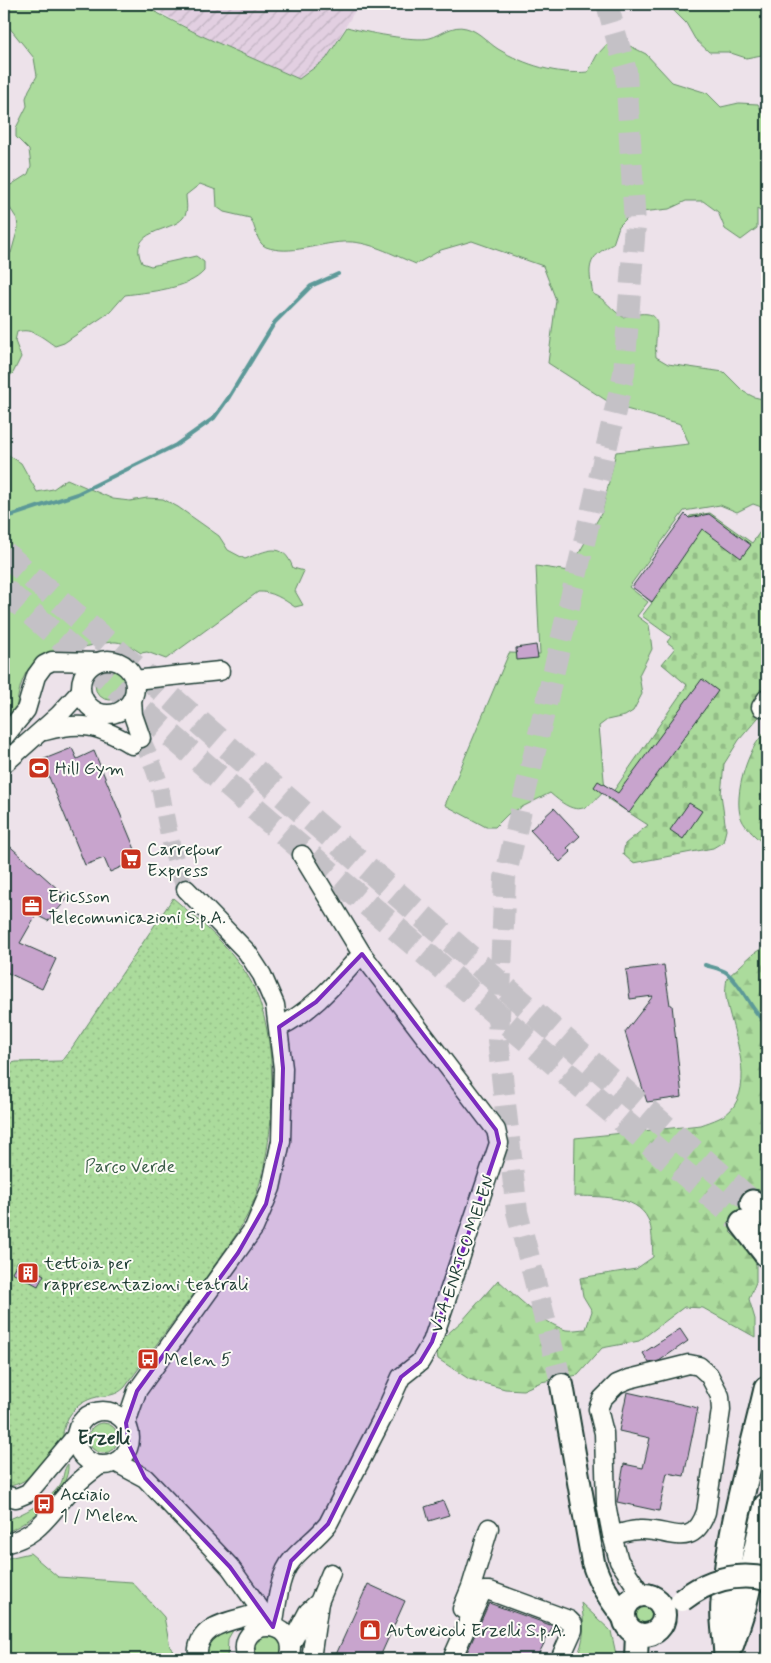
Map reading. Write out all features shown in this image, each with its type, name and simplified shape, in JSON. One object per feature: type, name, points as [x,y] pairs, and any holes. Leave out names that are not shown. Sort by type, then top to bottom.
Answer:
[{"type":"highway","points":[[754,1213],[767,1241]]},
{"type":"highway","points":[[754,1213],[767,1254]]},
{"type":"highway","points":[[727,1658],[724,1604],[728,1566],[738,1510],[767,1389]]},
{"type":"highway","points":[[727,1658],[743,1607],[767,1506]]},
{"type":"main road","points":[[562,1385],[593,1562],[600,1581],[646,1609]]},
{"type":"main road","points":[[646,1609],[719,1580],[736,1576],[767,1579]]},
{"type":"main road","points":[[636,1659],[646,1609]]},
{"type":"street","points":[[4,737],[26,710],[39,671],[48,662],[97,662],[108,660],[120,663],[129,670],[134,680],[135,690],[132,700],[125,709],[113,714],[100,714],[83,698],[83,674],[97,662]]},
{"type":"street","points":[[59,662],[83,674]]},
{"type":"street","points":[[134,680],[220,671]]},
{"type":"street","points":[[4,764],[37,733],[83,698]]},
{"type":"street","points":[[113,714],[140,738],[132,700]]},
{"type":"street","points":[[37,733],[76,724],[100,738],[132,745]]},
{"type":"street","name":"VIA ENRICO MELEN","points":[[273,1627],[285,1573],[291,1560],[321,1533],[328,1524],[382,1419],[401,1377],[420,1362],[432,1342],[499,1143],[496,1130],[362,954],[302,855]]},
{"type":"street","points":[[126,1423],[137,1391],[238,1253],[254,1228],[266,1204],[275,1177],[281,1141],[283,1068],[275,1005],[262,975],[246,952],[186,889]]},
{"type":"street","points":[[279,1027],[299,1016],[316,1002],[362,954]]},
{"type":"street","points":[[612,1535],[640,1530],[681,1537],[695,1532],[702,1524],[706,1512],[721,1410],[716,1383],[699,1366],[689,1364],[629,1379],[617,1384],[602,1399],[598,1409],[604,1433],[606,1504],[612,1535],[619,1561],[646,1609]]},
{"type":"street","points":[[103,1411],[137,1391]]},
{"type":"street","points":[[4,1495],[16,1498],[28,1493],[75,1437],[78,1427],[84,1418],[93,1412],[103,1411],[116,1414],[126,1423],[130,1435],[129,1445],[124,1455],[107,1464],[68,1492],[43,1524],[18,1540],[4,1544]]},
{"type":"street","points":[[75,1437],[77,1448],[87,1461],[107,1464],[145,1478]]},
{"type":"street","points":[[129,1445],[145,1478],[230,1568],[273,1627]]},
{"type":"street","points":[[68,1492],[81,1455]]},
{"type":"street","points":[[452,1659],[458,1630],[489,1528]]},
{"type":"street","points":[[311,1659],[319,1602],[331,1573]]},
{"type":"street","points":[[439,1659],[484,1591],[490,1591],[569,1620],[573,1624],[573,1630],[560,1659]]},
{"type":"street","points":[[247,1659],[245,1646],[252,1624],[248,1595]]},
{"type":"street","points":[[290,1652],[308,1612],[319,1602]]},
{"type":"street","points":[[198,1659],[199,1644],[208,1630],[252,1624],[273,1627],[284,1633],[290,1652]]},
{"type":"highlighted area","points":[[362,954],[496,1130],[499,1143],[432,1342],[420,1362],[401,1377],[328,1524],[291,1561],[273,1627],[230,1567],[145,1478],[129,1445],[126,1423],[137,1391],[238,1253],[266,1204],[281,1141],[283,1068],[279,1027],[316,1002]]},
{"type":"shaded area","points":[[146,4],[359,4],[326,59],[299,79],[200,35]]},
{"type":"green space","points":[[4,4],[140,4],[200,35],[299,79],[326,59],[347,27],[413,39],[434,37],[456,27],[471,29],[498,49],[519,60],[542,68],[576,73],[588,72],[597,55],[610,41],[628,45],[646,54],[672,82],[707,93],[721,107],[739,103],[758,104],[767,122],[762,158],[764,177],[767,178],[767,215],[757,209],[757,228],[741,240],[725,229],[718,212],[703,201],[686,201],[669,209],[632,213],[619,226],[613,244],[598,254],[591,264],[590,277],[593,294],[623,317],[638,314],[654,316],[657,328],[656,357],[668,364],[724,372],[744,392],[767,400],[767,509],[753,504],[737,512],[720,505],[684,511],[629,587],[648,602],[637,616],[649,625],[652,649],[639,675],[642,694],[633,711],[625,716],[607,720],[599,726],[605,790],[591,804],[579,809],[572,808],[550,793],[508,814],[495,827],[486,827],[445,805],[509,653],[540,654],[536,566],[569,571],[602,512],[616,452],[689,444],[681,424],[615,406],[548,363],[556,300],[543,266],[472,241],[441,250],[416,264],[362,243],[343,242],[295,250],[266,247],[260,242],[250,218],[224,212],[217,207],[216,190],[200,184],[186,195],[187,210],[183,218],[177,223],[152,233],[145,238],[140,244],[139,252],[142,263],[151,266],[196,256],[204,262],[204,271],[189,282],[178,286],[125,295],[110,312],[64,343],[55,346],[32,332],[17,332],[15,341],[21,357],[13,373],[4,382],[4,254],[11,253],[18,228],[17,219],[8,205],[6,188],[28,174],[31,166],[29,150],[16,137],[16,128],[27,106],[26,98],[29,90],[37,76],[34,58],[4,21]]},
{"type":"green space","points":[[667,4],[767,4],[767,54],[746,58],[728,52],[709,52],[695,39],[686,23]]},
{"type":"green space","points":[[4,452],[21,463],[37,492],[53,489],[67,479],[113,499],[130,501],[147,498],[163,499],[178,507],[219,536],[228,550],[245,559],[267,551],[279,551],[289,559],[293,568],[304,571],[295,591],[303,605],[295,607],[273,594],[258,592],[166,659],[147,652],[141,653],[126,645],[110,642],[87,646],[39,660],[26,673],[19,693],[16,713],[10,715],[4,705]]},
{"type":"green space","points":[[710,513],[752,543],[767,522],[767,690],[764,711],[739,740],[724,764],[721,794],[726,830],[723,842],[713,848],[633,863],[623,854],[625,844],[648,825],[608,799],[687,685],[662,664],[675,648],[667,642],[671,637],[642,616],[652,603],[636,589],[690,516]]},
{"type":"green space","points":[[110,670],[120,675],[125,685],[120,695],[110,700],[100,695],[95,685],[100,675]]},
{"type":"green space","points":[[767,731],[767,847],[743,822],[739,809],[739,797],[748,759],[760,738]]},
{"type":"green space","name":"Parco Verde","points":[[173,898],[233,955],[249,978],[260,1002],[267,1030],[271,1061],[272,1093],[266,1157],[259,1185],[250,1210],[234,1237],[125,1387],[115,1394],[97,1397],[82,1403],[71,1414],[64,1428],[63,1443],[51,1456],[20,1483],[4,1485],[4,1065],[16,1062],[61,1061],[65,1058]]},
{"type":"green space","points":[[767,945],[767,1188],[757,1190],[730,1232],[745,1246],[756,1264],[756,1282],[749,1299],[755,1319],[755,1337],[703,1308],[684,1307],[639,1341],[602,1348],[578,1375],[541,1382],[523,1390],[505,1389],[469,1379],[438,1359],[435,1345],[462,1321],[498,1280],[548,1321],[566,1330],[586,1329],[592,1311],[583,1296],[580,1278],[636,1269],[653,1257],[651,1228],[648,1219],[635,1205],[615,1198],[574,1196],[575,1138],[701,1125],[719,1118],[731,1110],[740,1094],[742,1066],[726,997],[727,978],[753,954]]},
{"type":"green space","points":[[103,1423],[113,1428],[118,1438],[113,1448],[103,1453],[93,1448],[88,1438],[93,1428]]},
{"type":"green space","points":[[68,1464],[67,1475],[62,1485],[46,1506],[24,1523],[4,1533],[4,1521],[35,1507],[55,1491],[61,1483]]},
{"type":"green space","points":[[30,1553],[58,1577],[132,1582],[164,1617],[170,1647],[179,1659],[4,1659],[4,1559]]},
{"type":"green space","points":[[581,1603],[611,1631],[617,1659],[576,1659],[583,1632]]},
{"type":"green space","points":[[644,1605],[651,1608],[654,1615],[651,1622],[644,1625],[637,1622],[634,1615],[637,1608]]},
{"type":"green space","points":[[236,1625],[228,1639],[227,1659],[205,1659],[205,1651],[209,1640],[218,1633]]},
{"type":"green space","points":[[266,1635],[279,1640],[283,1648],[279,1659],[256,1658],[255,1644]]},
{"type":"building","points":[[685,514],[689,518],[709,514],[751,545],[741,558],[702,529],[652,602],[632,587]]},
{"type":"building","points":[[536,645],[538,658],[517,660],[516,648]]},
{"type":"building","points":[[702,679],[718,691],[629,813],[594,787],[598,781],[618,793]]},
{"type":"building","points":[[72,748],[77,759],[94,751],[139,859],[110,872],[104,858],[85,865],[42,760]]},
{"type":"building","points":[[689,803],[702,811],[683,839],[670,830]]},
{"type":"building","points":[[554,808],[580,836],[567,848],[571,852],[560,862],[530,830]]},
{"type":"building","name":"Ericsson Telecomunicazioni S.p.A.","points":[[4,841],[68,898],[48,921],[36,915],[20,943],[56,959],[42,989],[4,971]]},
{"type":"building","points":[[664,965],[670,1005],[672,1005],[682,1097],[647,1102],[625,1032],[653,996],[630,999],[626,970]]},
{"type":"building","name":"tettoia per rappresentazioni teatrali","points":[[18,1261],[44,1275],[38,1286],[12,1272]]},
{"type":"building","points":[[680,1329],[688,1341],[659,1361],[649,1363],[643,1353]]},
{"type":"building","points":[[627,1392],[698,1408],[684,1476],[667,1473],[659,1511],[617,1502],[624,1464],[643,1468],[650,1438],[619,1431]]},
{"type":"building","points":[[443,1501],[449,1515],[429,1521],[425,1507]]},
{"type":"building","name":"Autoveicoli Erzelli S.p.A.","points":[[368,1584],[405,1601],[379,1659],[334,1659]]},
{"type":"building","points":[[489,1603],[553,1626],[536,1659],[464,1659]]},
{"type":"waterway","points":[[4,518],[77,494],[176,445],[214,418],[275,322],[311,286],[338,274]]},
{"type":"waterway","points":[[705,965],[727,973],[738,985],[756,1013],[767,1024]]},
{"type":"tunnel","points":[[562,1385],[517,1212],[498,1040],[505,878],[624,373],[635,225],[626,71],[607,4]]},
{"type":"tunnel","points":[[4,553],[753,1203]]},
{"type":"tunnel","points":[[4,590],[274,825],[743,1223]]},
{"type":"tunnel","points":[[141,738],[158,781],[173,852],[186,889]]},
{"type":"place","name":"Hill Gym","points":[[39,768]]},
{"type":"place","name":"Carrefour Express","points":[[131,859]]},
{"type":"place","name":"Ericsson Telecomunicazioni S.p.A.","points":[[32,906]]},
{"type":"place","name":"tettoia per rappresentazioni teatrali","points":[[28,1273]]},
{"type":"place","name":"Melen 5","points":[[148,1359]]},
{"type":"place","name":"Acciaio 1 / Melen","points":[[44,1504]]},
{"type":"place","name":"Autoveicoli Erzelli S.p.A.","points":[[370,1630]]},
{"type":"district","name":"Erzelli","points":[[104,1437]]}]
